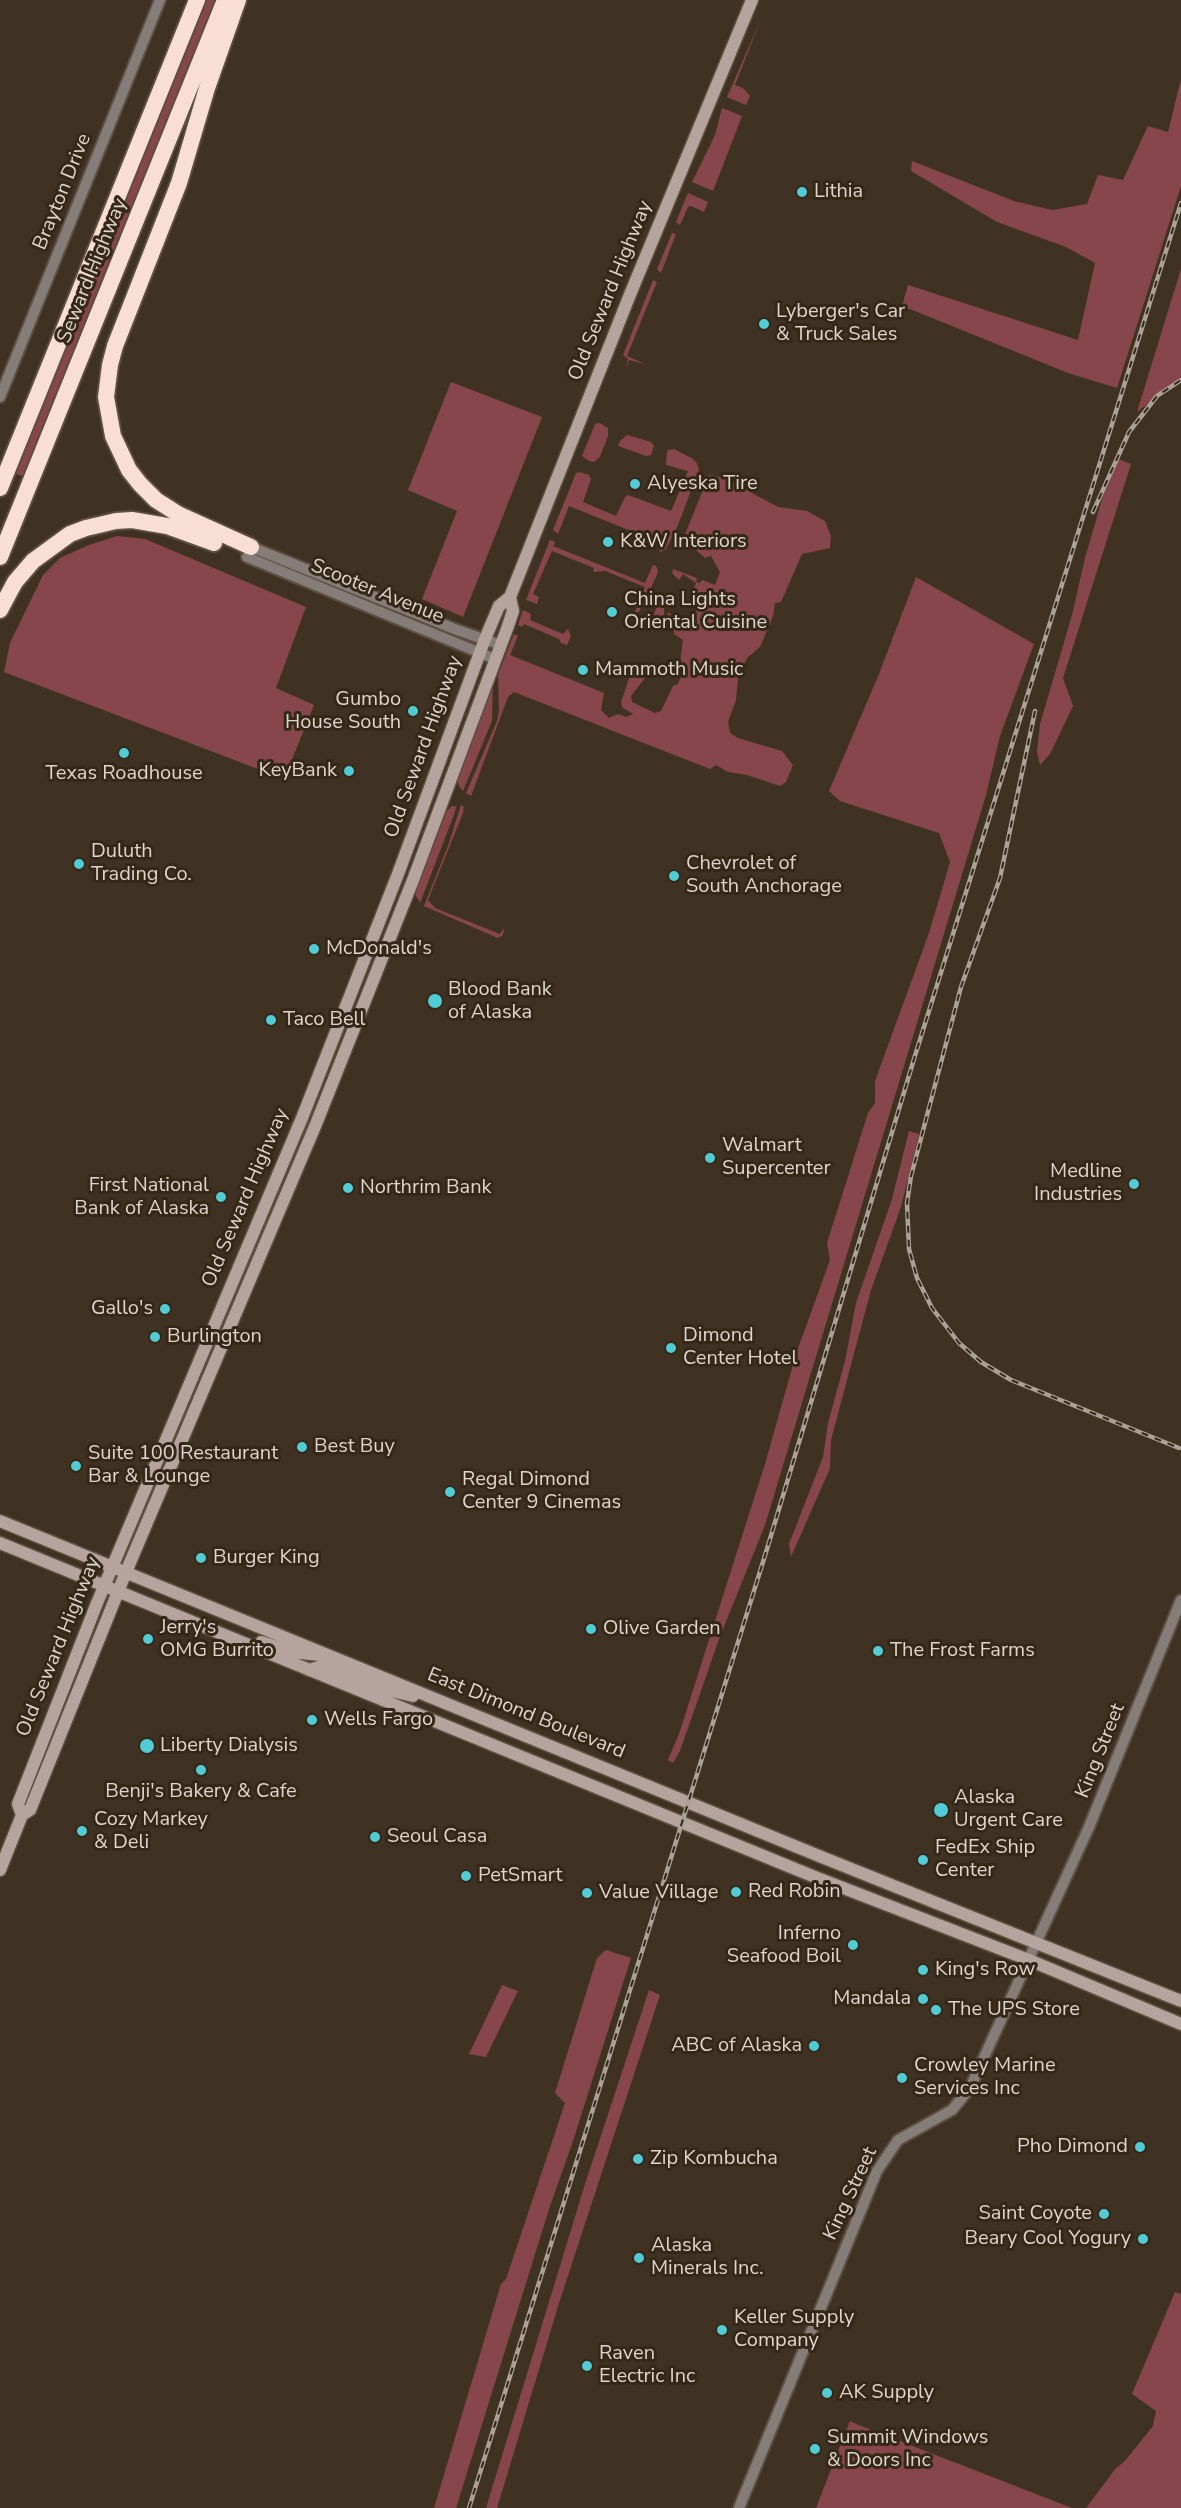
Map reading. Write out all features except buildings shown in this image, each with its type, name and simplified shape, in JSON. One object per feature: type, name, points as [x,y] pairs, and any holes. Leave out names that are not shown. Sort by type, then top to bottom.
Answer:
[{"type":"highway","name":"Seward Highway","points":[[0,488],[197,0]]},
{"type":"highway","name":"Seward Highway","points":[[0,557],[225,0]]},
{"type":"highway","points":[[238,0],[207,88],[177,190],[115,346],[106,397],[113,436],[129,470],[140,484],[156,500],[178,514],[249,552]]},
{"type":"highway","points":[[0,610],[19,577],[33,561],[70,534],[101,524],[132,520],[150,522],[249,552]]},
{"type":"main road","name":"Old Seward Highway","points":[[22,1815],[18,1804],[112,1566],[302,1118],[377,930],[485,639],[499,606],[510,597],[629,297],[752,0]]},
{"type":"main road","name":"Old Seward Highway","points":[[0,1870],[22,1815],[30,1810],[126,1572],[313,1131],[372,985],[501,645],[513,610],[510,597]]},
{"type":"main road","points":[[220,1350],[217,1339],[228,1311],[237,1271]]},
{"type":"main road","name":"East Dimond Boulevard","points":[[0,1521],[1181,2001]]},
{"type":"main road","name":"East Dimond Boulevard","points":[[0,1543],[815,1877],[1029,1960],[1181,2024]]},
{"type":"main road","points":[[207,1628],[292,1652],[328,1654]]},
{"type":"main road","points":[[309,1670],[325,1665],[387,1690],[438,1700]]},
{"type":"main road","points":[[46,1770],[45,1756],[61,1711],[67,1678]]},
{"type":"main road","points":[[574,1778],[583,1759]]},
{"type":"street","name":"Brayton Drive","points":[[0,397],[160,0]]},
{"type":"street","name":"Scooter Avenue","points":[[249,552],[501,645]]},
{"type":"street","name":"Scooter Avenue","points":[[249,552],[495,659]]},
{"type":"street","name":"King Street","points":[[739,2508],[877,2171],[898,2140],[952,2110],[966,2096],[1089,1827],[1181,1600]]},
{"type":"shaded area","points":[[203,0],[217,0],[26,477],[13,473]]},
{"type":"shaded area","points":[[761,19],[735,85],[743,88],[750,96],[746,105],[727,97]]},
{"type":"shaded area","points":[[1181,79],[1181,186],[1117,388],[1068,373],[910,309],[901,310],[908,285],[1078,340],[1095,263],[1066,247],[997,222],[911,171],[912,161],[1014,201],[1052,210],[1087,204],[1098,175],[1123,180],[1148,126],[1168,132]]},
{"type":"shaded area","points":[[722,108],[742,116],[713,191],[692,182],[715,135]]},
{"type":"shaded area","points":[[688,193],[708,202],[704,212],[691,206],[688,207],[680,225],[676,222]]},
{"type":"shaded area","points":[[672,233],[676,234],[661,273],[657,269]]},
{"type":"shaded area","points":[[1181,269],[1181,378],[1137,412]]},
{"type":"shaded area","points":[[653,280],[657,282],[627,356],[645,364],[629,360],[626,370],[628,359],[623,355]]},
{"type":"shaded area","points":[[451,382],[542,417],[463,617],[422,599],[457,511],[408,490]]},
{"type":"shaded area","points":[[600,423],[608,428],[608,436],[600,457],[594,462],[589,461],[582,456],[595,424]]},
{"type":"shaded area","points":[[627,435],[651,442],[654,446],[651,455],[646,456],[618,446]]},
{"type":"shaded area","points":[[674,449],[693,459],[699,470],[678,525],[666,549],[661,552],[659,550],[661,543],[569,506],[558,534],[553,530],[576,473],[580,472],[589,475],[591,479],[583,502],[616,516],[628,495],[671,511],[688,471],[666,465],[668,450]]},
{"type":"shaded area","points":[[1118,459],[1131,464],[1063,678],[1073,706],[1050,754],[1040,765],[1037,752],[1040,724],[1072,615],[1103,496]]},
{"type":"shaded area","points":[[709,475],[724,478],[778,507],[807,511],[825,521],[831,536],[830,548],[802,554],[781,602],[775,603],[773,616],[760,647],[747,658],[738,678],[736,700],[728,722],[730,733],[738,738],[782,751],[793,765],[786,782],[780,786],[747,775],[728,772],[716,765],[710,769],[514,692],[508,697],[471,796],[466,793],[497,721],[498,675],[514,634],[518,636],[510,655],[604,693],[601,710],[609,718],[618,714],[626,717],[633,714],[622,707],[621,702],[631,673],[640,670],[645,672],[645,678],[631,696],[632,702],[655,713],[661,711],[673,686],[678,684],[686,664],[680,662],[683,640],[674,634],[674,627],[655,618],[658,603],[661,602],[664,606],[664,615],[667,617],[668,612],[680,622],[682,619],[688,621],[691,626],[694,625],[697,598],[693,591],[696,583],[683,574],[679,580],[672,573],[673,569],[697,578],[696,582],[700,583],[702,580],[715,585],[720,572],[711,556],[705,558],[695,549],[684,544],[684,537]]},
{"type":"shaded area","points":[[117,536],[145,539],[306,607],[276,688],[314,705],[284,779],[4,672],[10,643],[43,575],[60,558]]},
{"type":"shaded area","points":[[550,540],[555,542],[553,546],[645,583],[653,565],[656,566],[658,571],[656,577],[639,612],[635,612],[645,587],[605,571],[593,572],[594,568],[552,551],[533,594],[539,597],[537,604],[526,600]]},
{"type":"shaded area","points":[[916,577],[1034,644],[1000,736],[986,795],[765,1525],[719,1639],[680,1751],[673,1763],[668,1760],[679,1734],[765,1464],[796,1354],[830,1260],[827,1243],[868,1113],[875,1103],[875,1081],[929,933],[950,862],[939,833],[840,801],[829,791],[879,674]]},
{"type":"shaded area","points":[[523,610],[531,614],[530,620],[563,634],[568,629],[571,636],[567,645],[561,643],[559,639],[524,624],[522,627],[518,625]]},
{"type":"shaded area","points":[[493,678],[492,721],[463,791],[457,778]]},
{"type":"shaded area","points":[[461,805],[464,807],[463,813],[428,900],[435,908],[500,934],[504,928],[503,935],[498,938],[424,906],[448,846]]},
{"type":"shaded area","points":[[452,806],[456,806],[455,812],[420,903],[415,888],[444,814]]},
{"type":"shaded area","points":[[909,1131],[919,1134],[901,1207],[871,1290],[831,1440],[830,1468],[791,1557],[789,1544],[823,1457],[828,1423],[845,1361],[856,1303],[892,1199]]},
{"type":"shaded area","points":[[606,1950],[631,1958],[550,2206],[456,2508],[434,2508],[501,2284],[506,2279],[565,2103],[555,2093],[597,1958]]},
{"type":"shaded area","points":[[502,1985],[518,1991],[486,2057],[469,2054]]},
{"type":"shaded area","points":[[649,1990],[660,1995],[560,2300],[497,2508],[486,2508],[585,2184]]},
{"type":"shaded area","points":[[1175,2292],[1181,2294],[1181,2508],[1086,2508],[1116,2468],[1125,2461],[1153,2426],[1156,2411],[1132,2394]]},
{"type":"shaded area","points":[[850,2421],[856,2424],[1072,2508],[816,2508]]},
{"type":"railway","points":[[469,2508],[767,1549],[914,1059],[1181,203]]},
{"type":"railway","points":[[1093,512],[1129,432],[1157,396],[1181,380]]},
{"type":"railway","points":[[1035,711],[1000,878],[961,987],[911,1176],[907,1203],[909,1249],[917,1278],[932,1308],[959,1343],[981,1362],[1011,1380],[1179,1448]]},
{"type":"place","name":"Lithia","points":[[802,192]]},
{"type":"place","name":"Lyberger's Car & Truck Sales","points":[[764,324]]},
{"type":"place","name":"Alyeska Tire","points":[[635,484]]},
{"type":"place","name":"K&W Interiors","points":[[608,542]]},
{"type":"place","name":"China Lights Oriental Cuisine","points":[[612,612]]},
{"type":"place","name":"Mammoth Music","points":[[583,670]]},
{"type":"place","name":"Gumbo House South","points":[[413,711]]},
{"type":"place","name":"Texas Roadhouse","points":[[124,753]]},
{"type":"place","name":"KeyBank","points":[[349,771]]},
{"type":"place","name":"Duluth Trading Co.","points":[[79,864]]},
{"type":"place","name":"Chevrolet of South Anchorage","points":[[674,876]]},
{"type":"place","name":"McDonald's","points":[[314,949]]},
{"type":"place","name":"Blood Bank of Alaska","points":[[435,1001]]},
{"type":"place","name":"Taco Bell","points":[[271,1020]]},
{"type":"place","name":"Walmart Supercenter","points":[[710,1158]]},
{"type":"place","name":"Medline Industries","points":[[1134,1184]]},
{"type":"place","name":"Northrim Bank","points":[[348,1188]]},
{"type":"place","name":"First National Bank of Alaska","points":[[221,1197]]},
{"type":"place","name":"Gallo's","points":[[165,1309]]},
{"type":"place","name":"Burlington","points":[[155,1337]]},
{"type":"place","name":"Dimond Center Hotel","points":[[671,1348]]},
{"type":"place","name":"Best Buy","points":[[302,1447]]},
{"type":"place","name":"Suite 100 Restaurant Bar & Lounge","points":[[76,1466]]},
{"type":"place","name":"Regal Dimond Center 9 Cinemas","points":[[450,1492]]},
{"type":"place","name":"Burger King","points":[[201,1558]]},
{"type":"place","name":"Olive Garden","points":[[591,1629]]},
{"type":"place","name":"Jerry's OMG Burrito","points":[[148,1639]]},
{"type":"place","name":"The Frost Farms","points":[[878,1651]]},
{"type":"place","name":"Wells Fargo","points":[[312,1720]]},
{"type":"place","name":"Liberty Dialysis","points":[[147,1746]]},
{"type":"place","name":"Benji's Bakery & Cafe","points":[[201,1770]]},
{"type":"place","name":"Alaska Urgent Care","points":[[941,1810]]},
{"type":"place","name":"Cozy Markey & Deli","points":[[82,1831]]},
{"type":"place","name":"Seoul Casa","points":[[375,1837]]},
{"type":"place","name":"FedEx Ship Center","points":[[923,1860]]},
{"type":"place","name":"PetSmart","points":[[466,1876]]},
{"type":"place","name":"Red Robin","points":[[736,1892]]},
{"type":"place","name":"Value Village","points":[[587,1893]]},
{"type":"place","name":"Inferno Seafood Boil","points":[[853,1945]]},
{"type":"place","name":"King's Row","points":[[923,1970]]},
{"type":"place","name":"Mandala","points":[[923,1999]]},
{"type":"place","name":"The UPS Store","points":[[936,2010]]},
{"type":"place","name":"ABC of Alaska","points":[[814,2046]]},
{"type":"place","name":"Crowley Marine Services Inc","points":[[902,2078]]},
{"type":"place","name":"Pho Dimond","points":[[1140,2147]]},
{"type":"place","name":"Zip Kombucha","points":[[638,2159]]},
{"type":"place","name":"Saint Coyote","points":[[1104,2214]]},
{"type":"place","name":"Beary Cool Yogury","points":[[1143,2239]]},
{"type":"place","name":"Alaska Minerals Inc.","points":[[639,2258]]},
{"type":"place","name":"Keller Supply Company","points":[[722,2330]]},
{"type":"place","name":"Raven Electric Inc","points":[[587,2366]]},
{"type":"place","name":"AK Supply","points":[[827,2393]]},
{"type":"place","name":"Summit Windows & Doors Inc","points":[[815,2449]]}]
